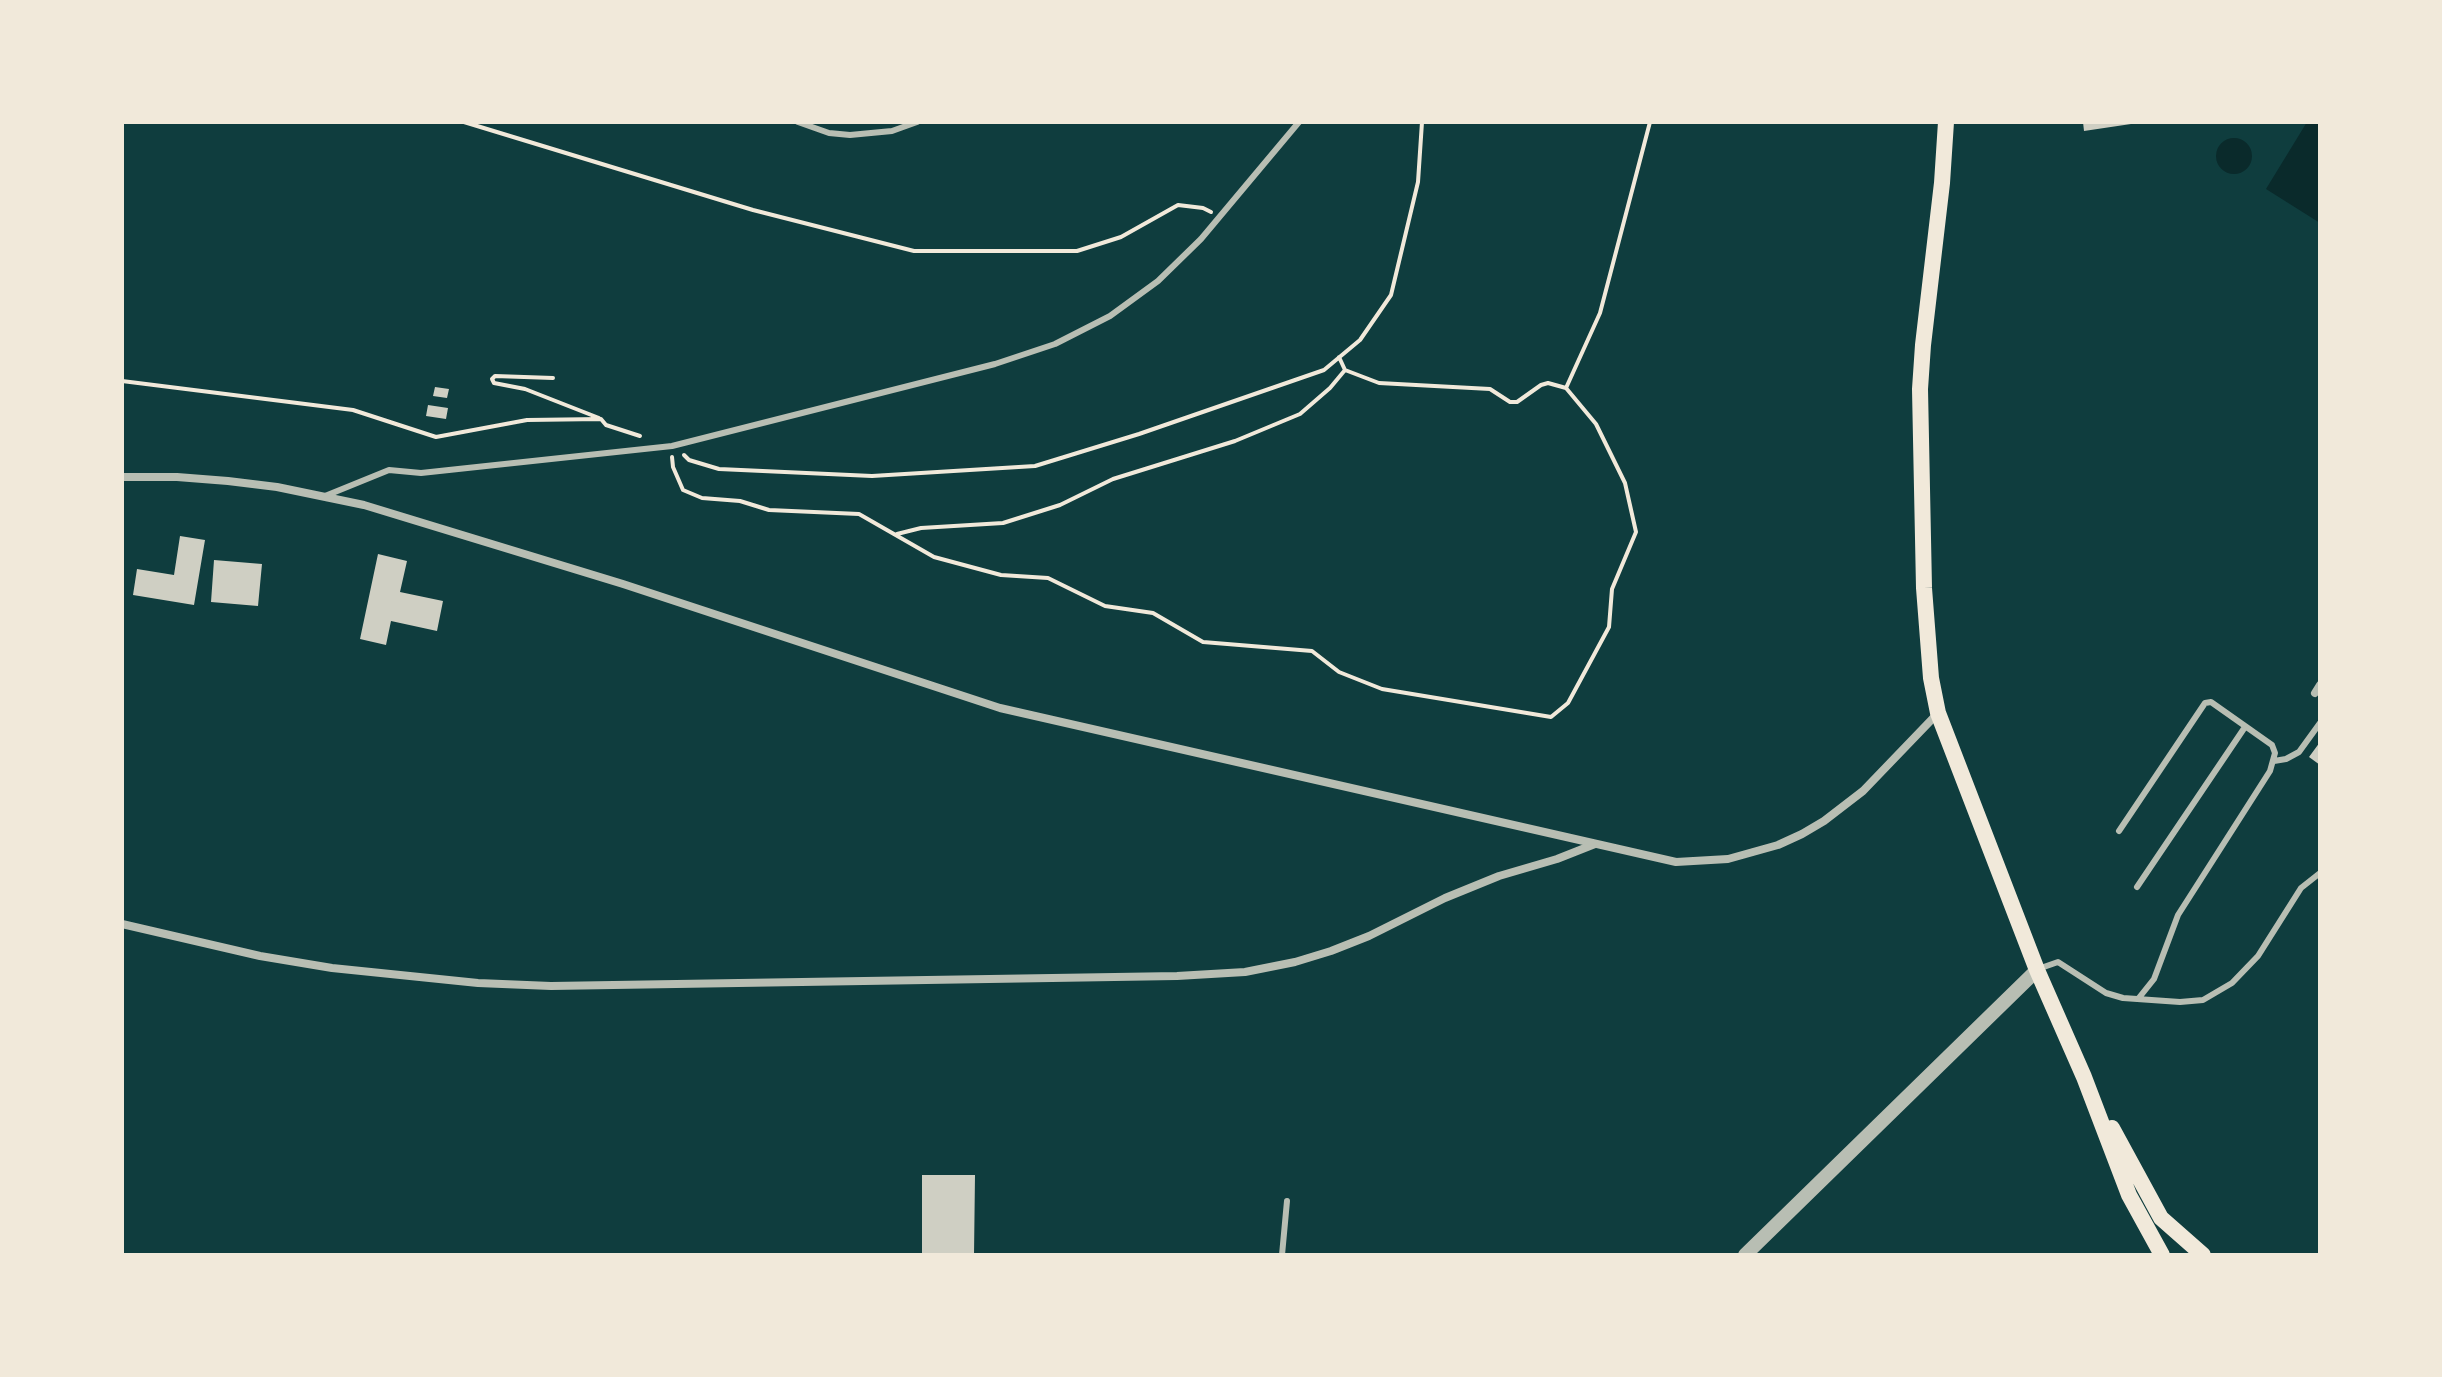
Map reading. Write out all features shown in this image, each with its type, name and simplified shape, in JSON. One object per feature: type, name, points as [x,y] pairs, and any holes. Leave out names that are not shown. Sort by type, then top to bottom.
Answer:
[{"type":"main road","points":[[1946,122],[1920,389],[1924,588],[1931,678],[1938,713],[2037,970],[2084,1077],[2129,1195],[2162,1255]]},
{"type":"main road","points":[[2084,1077],[2161,1218],[2203,1255]]},
{"type":"street","points":[[122,477],[228,481],[325,496],[404,515],[1000,708],[1676,862],[1728,859],[1778,845],[1802,834],[1846,806],[1938,713]]},
{"type":"street","points":[[122,924],[246,953],[332,968],[478,983],[599,986],[1177,976],[1245,972],[1331,951],[1472,887],[1597,843]]},
{"type":"street","points":[[1745,1255],[2037,970]]},
{"type":"lane","points":[[798,122],[829,133],[850,135],[892,131],[917,122]]},
{"type":"lane","points":[[325,496],[389,470],[421,473],[672,446],[995,364],[1055,344],[1110,316],[1158,281],[1201,239],[1299,122]]},
{"type":"lane","points":[[2119,831],[2205,703],[2211,702],[2272,745],[2274,761],[2178,915],[2154,979],[2138,999]]},
{"type":"lane","points":[[2274,761],[2299,752],[2320,723]]},
{"type":"lane","points":[[2137,887],[2245,727]]},
{"type":"lane","points":[[2037,970],[2058,962],[2106,993],[2138,999],[2203,1000],[2232,983],[2258,956],[2301,888],[2320,873]]},
{"type":"lane","points":[[1282,1255],[1287,1201]]},
{"type":"path","points":[[464,122],[753,210],[914,251],[1077,251],[1121,237],[1164,210],[1178,205],[1203,208],[1219,215]]},
{"type":"path","points":[[553,378],[495,376],[492,379],[494,383],[525,389],[601,419],[606,425],[672,446],[689,460],[719,469],[872,476],[1035,466],[1139,434],[1324,370],[1360,340],[1391,295],[1418,182],[1422,122]]},
{"type":"path","points":[[1566,388],[1600,313],[1650,122]]},
{"type":"path","points":[[672,446],[673,467],[683,490],[702,498],[740,501],[769,510],[859,514],[934,557],[1001,575],[1048,578],[1105,606],[1153,613],[1203,642],[1312,651],[1339,672],[1382,689],[1551,717],[1568,703],[1609,627],[1612,589],[1636,532],[1625,483],[1596,424],[1566,388],[1548,383],[1517,402],[1510,402],[1490,389],[1379,383],[1345,370],[1339,357]]},
{"type":"path","points":[[897,534],[921,528],[1003,523],[1060,505],[1113,479],[1235,441],[1300,414],[1345,370]]},
{"type":"path","points":[[122,381],[353,410],[436,437],[527,420],[601,419]]},
{"type":"water","points":[[2307,122],[2320,122],[2320,223],[2266,189]]},
{"type":"water","points":[[2234,138],[2247,143],[2252,156],[2247,169],[2234,174],[2221,169],[2216,156],[2221,143]]},
{"type":"building","points":[[2083,122],[2131,122],[2131,124],[2084,131]]},
{"type":"building","points":[[435,387],[449,389],[447,398],[433,396]]},
{"type":"building","points":[[428,405],[448,408],[446,419],[426,416]]},
{"type":"building","points":[[180,536],[205,540],[194,605],[133,595],[137,569],[174,575]]},
{"type":"building","points":[[378,554],[407,561],[400,592],[443,601],[437,631],[391,621],[386,645],[360,639]]},
{"type":"building","points":[[214,560],[262,564],[258,606],[211,602]]},
{"type":"building","points":[[2320,742],[2320,765],[2309,757]]},
{"type":"building","points":[[922,1175],[975,1175],[974,1255],[922,1255]]}]
